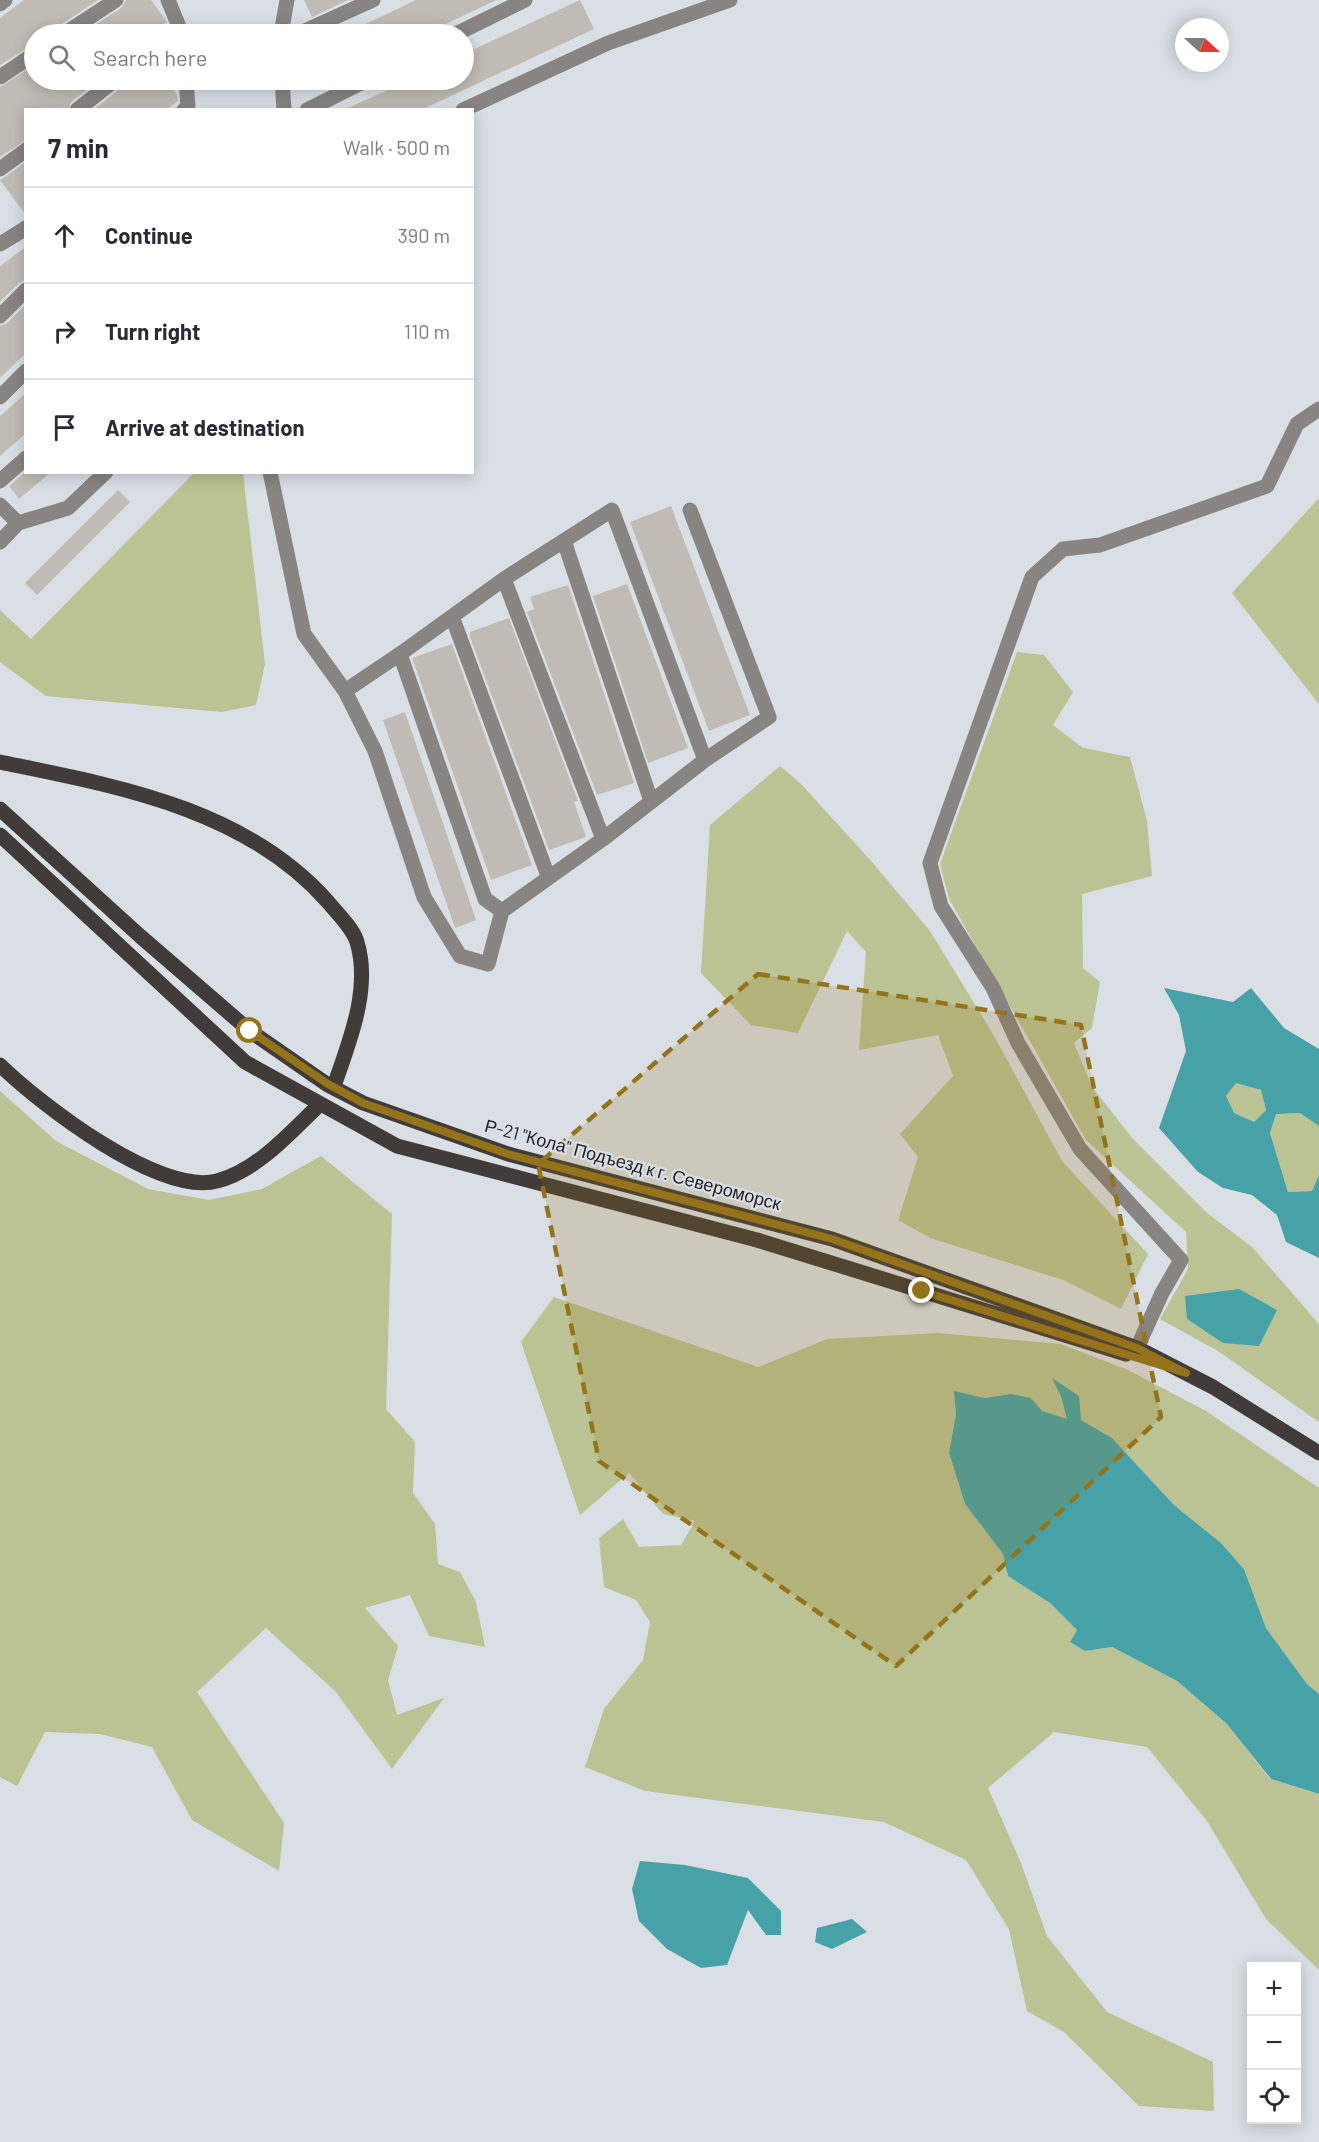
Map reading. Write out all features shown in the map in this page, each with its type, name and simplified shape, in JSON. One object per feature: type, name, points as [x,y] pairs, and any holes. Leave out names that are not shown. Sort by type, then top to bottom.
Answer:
[{"type":"main road","points":[[0,762],[166,800],[238,832],[310,882],[357,940],[362,980],[351,1034],[335,1083]]},
{"type":"main road","name":"Р-21 \"Кола\" Подъезд к г. Североморск","points":[[0,808],[140,936],[250,1031],[328,1084],[363,1103],[508,1154],[832,1239],[1137,1348],[1214,1387],[1319,1454]]},
{"type":"main road","points":[[0,835],[245,1062],[397,1146],[757,1240],[1186,1373]]},
{"type":"main road","points":[[0,1065],[45,1105],[108,1146],[159,1174],[188,1181],[215,1182],[236,1174],[279,1144],[316,1108]]},
{"type":"lane","points":[[0,4],[5,0]]},
{"type":"lane","points":[[79,24],[116,0]]},
{"type":"lane","points":[[168,0],[176,24]]},
{"type":"lane","points":[[283,24],[287,0]]},
{"type":"lane","points":[[320,24],[373,0]]},
{"type":"lane","points":[[474,25],[525,0]]},
{"type":"lane","points":[[467,108],[608,43],[730,0]]},
{"type":"lane","points":[[0,77],[24,61]]},
{"type":"lane","points":[[80,108],[102,90]]},
{"type":"lane","points":[[186,108],[189,106],[187,90]]},
{"type":"lane","points":[[283,90],[284,108]]},
{"type":"lane","points":[[311,108],[347,90]]},
{"type":"lane","points":[[0,170],[24,152]]},
{"type":"lane","points":[[0,244],[24,229]]},
{"type":"lane","points":[[0,316],[24,292]]},
{"type":"lane","points":[[0,397],[24,373]]},
{"type":"lane","points":[[1137,1348],[1162,1293],[1181,1260],[1080,1149],[1018,1043],[993,988],[941,906],[930,863],[1032,577],[1063,549],[1100,545],[1267,486],[1297,424],[1319,409]]},
{"type":"lane","points":[[0,481],[24,460]]},
{"type":"lane","points":[[0,542],[18,523],[68,508],[104,474]]},
{"type":"lane","points":[[270,474],[304,634],[345,691],[375,751],[424,897],[460,956],[488,964],[502,911],[603,839],[705,760],[769,717],[690,510]]},
{"type":"lane","points":[[0,505],[18,523]]},
{"type":"lane","points":[[345,691],[453,619],[504,579],[612,510],[705,760]]},
{"type":"lane","points":[[564,541],[651,801]]},
{"type":"lane","points":[[504,579],[603,839]]},
{"type":"lane","points":[[453,619],[548,876]]},
{"type":"lane","points":[[400,654],[485,899],[502,911]]},
{"type":"highlighted area","points":[[758,974],[1081,1025],[1161,1417],[896,1666],[599,1461],[538,1164]]},
{"type":"green space","points":[[193,474],[243,474],[265,664],[256,705],[222,712],[46,696],[0,662],[0,610],[31,639]]},
{"type":"green space","points":[[1319,498],[1319,704],[1232,593]]},
{"type":"green space","points":[[1017,652],[1044,655],[1073,692],[1053,725],[1083,748],[1130,757],[1147,821],[1152,876],[1082,894],[1083,968],[1100,982],[1092,1028],[1074,1043],[1092,1087],[1133,1139],[1207,1213],[1252,1247],[1319,1324],[1319,1422],[1218,1351],[1160,1319],[1188,1269],[1186,1232],[1086,1140],[949,899],[940,864]]},
{"type":"green space","points":[[780,766],[801,784],[872,862],[930,931],[993,1034],[1062,1161],[1148,1254],[1121,1309],[1063,1280],[930,1238],[898,1220],[918,1157],[900,1134],[953,1076],[938,1035],[859,1050],[866,952],[847,931],[798,1033],[751,1025],[701,973],[710,825]]},
{"type":"green space","points":[[1236,1083],[1261,1090],[1266,1110],[1254,1122],[1234,1113],[1225,1096]]},
{"type":"green space","points":[[0,1091],[56,1141],[148,1189],[209,1200],[262,1189],[321,1156],[392,1214],[386,1409],[415,1442],[413,1493],[435,1524],[438,1564],[460,1572],[476,1602],[485,1647],[429,1636],[410,1595],[365,1608],[398,1646],[388,1680],[397,1715],[444,1698],[392,1769],[336,1692],[266,1628],[197,1692],[284,1823],[279,1871],[192,1820],[152,1747],[100,1734],[45,1732],[17,1786],[0,1777]]},
{"type":"green space","points":[[1300,1113],[1319,1126],[1319,1175],[1312,1191],[1288,1192],[1270,1133],[1276,1114]]},
{"type":"green space","points":[[554,1297],[758,1367],[827,1339],[938,1333],[1061,1344],[1128,1370],[1206,1411],[1319,1488],[1319,1694],[1307,1684],[1266,1628],[1244,1569],[1221,1543],[1174,1505],[1112,1438],[1081,1420],[1061,1396],[1068,1420],[1042,1411],[1011,1394],[984,1398],[955,1392],[956,1414],[949,1453],[965,1504],[1003,1554],[1008,1576],[1050,1603],[1077,1630],[1070,1642],[1085,1651],[1112,1647],[1177,1681],[1226,1723],[1270,1779],[1319,1794],[1319,1970],[1266,1919],[1207,1821],[1147,1747],[1054,1732],[988,1788],[1021,1863],[1047,1936],[1107,2012],[1213,2062],[1214,2111],[1139,2106],[1064,2032],[1027,2011],[1009,1929],[966,1860],[884,1822],[645,1791],[585,1767],[604,1709],[643,1660],[650,1622],[636,1600],[604,1587],[599,1538],[623,1519],[639,1547],[681,1545],[695,1521],[663,1514],[629,1473],[580,1515],[521,1342]]},
{"type":"water","points":[[1164,988],[1233,1002],[1251,988],[1284,1028],[1319,1049],[1319,1126],[1300,1113],[1276,1114],[1270,1133],[1288,1192],[1312,1191],[1319,1175],[1319,1258],[1286,1242],[1277,1215],[1252,1195],[1223,1188],[1198,1172],[1159,1128],[1186,1051],[1179,1015]],"holes":[[[1236,1083],[1261,1090],[1266,1110],[1254,1122],[1234,1113],[1226,1096]]]},
{"type":"water","points":[[1239,1289],[1277,1310],[1259,1346],[1223,1343],[1187,1319],[1185,1296]]},
{"type":"water","points":[[1052,1378],[1079,1396],[1081,1420],[1112,1438],[1174,1505],[1221,1543],[1244,1569],[1266,1628],[1307,1684],[1319,1694],[1319,1794],[1271,1779],[1226,1723],[1177,1681],[1112,1647],[1085,1651],[1070,1642],[1077,1630],[1050,1603],[1008,1576],[1003,1554],[965,1504],[949,1453],[956,1414],[954,1391],[984,1398],[1011,1394],[1031,1398],[1042,1411],[1067,1419],[1061,1396]]},
{"type":"water","points":[[640,1861],[685,1865],[748,1878],[781,1911],[781,1935],[766,1935],[748,1910],[727,1965],[701,1968],[667,1949],[639,1921],[632,1889]]},
{"type":"water","points":[[852,1919],[867,1932],[832,1949],[815,1942],[817,1928]]},
{"type":"building","points":[[24,0],[98,0],[62,24],[24,24],[24,50],[0,65],[0,18]]},
{"type":"building","points":[[126,0],[151,0],[167,22],[164,24],[96,24],[121,8]]},
{"type":"building","points":[[304,0],[348,0],[312,17]]},
{"type":"building","points":[[416,0],[496,0],[446,24],[366,24]]},
{"type":"building","points":[[580,0],[594,29],[474,85],[474,49]]},
{"type":"building","points":[[24,71],[24,90],[87,90],[71,102],[69,108],[24,108],[24,141],[0,157],[0,87]]},
{"type":"building","points":[[118,90],[173,90],[178,101],[169,108],[96,108]]},
{"type":"building","points":[[387,90],[464,90],[425,108],[348,108]]},
{"type":"building","points":[[24,163],[24,212],[0,180]]},
{"type":"building","points":[[24,248],[24,281],[0,302],[0,266]]},
{"type":"building","points":[[24,306],[24,355],[0,378],[0,326],[7,323]]},
{"type":"building","points":[[24,395],[24,435],[0,456],[0,416]]},
{"type":"building","points":[[24,473],[49,474],[19,499],[9,486]]},
{"type":"building","points":[[118,490],[130,502],[37,595],[25,583]]},
{"type":"building","points":[[671,506],[750,715],[709,731],[630,522]]},
{"type":"building","points":[[627,584],[688,748],[648,763],[593,596]]},
{"type":"building","points":[[568,585],[634,783],[597,795],[527,612],[534,609],[530,597]]},
{"type":"building","points":[[509,618],[578,801],[574,802],[586,837],[549,850],[470,637],[470,632]]},
{"type":"building","points":[[452,644],[532,865],[491,880],[412,658]]},
{"type":"building","points":[[405,712],[476,920],[455,928],[383,720]]},
{"type":"route","points":[[250,1031],[328,1084],[363,1103],[508,1154],[832,1239],[1137,1348],[1186,1373],[922,1291]]}]
